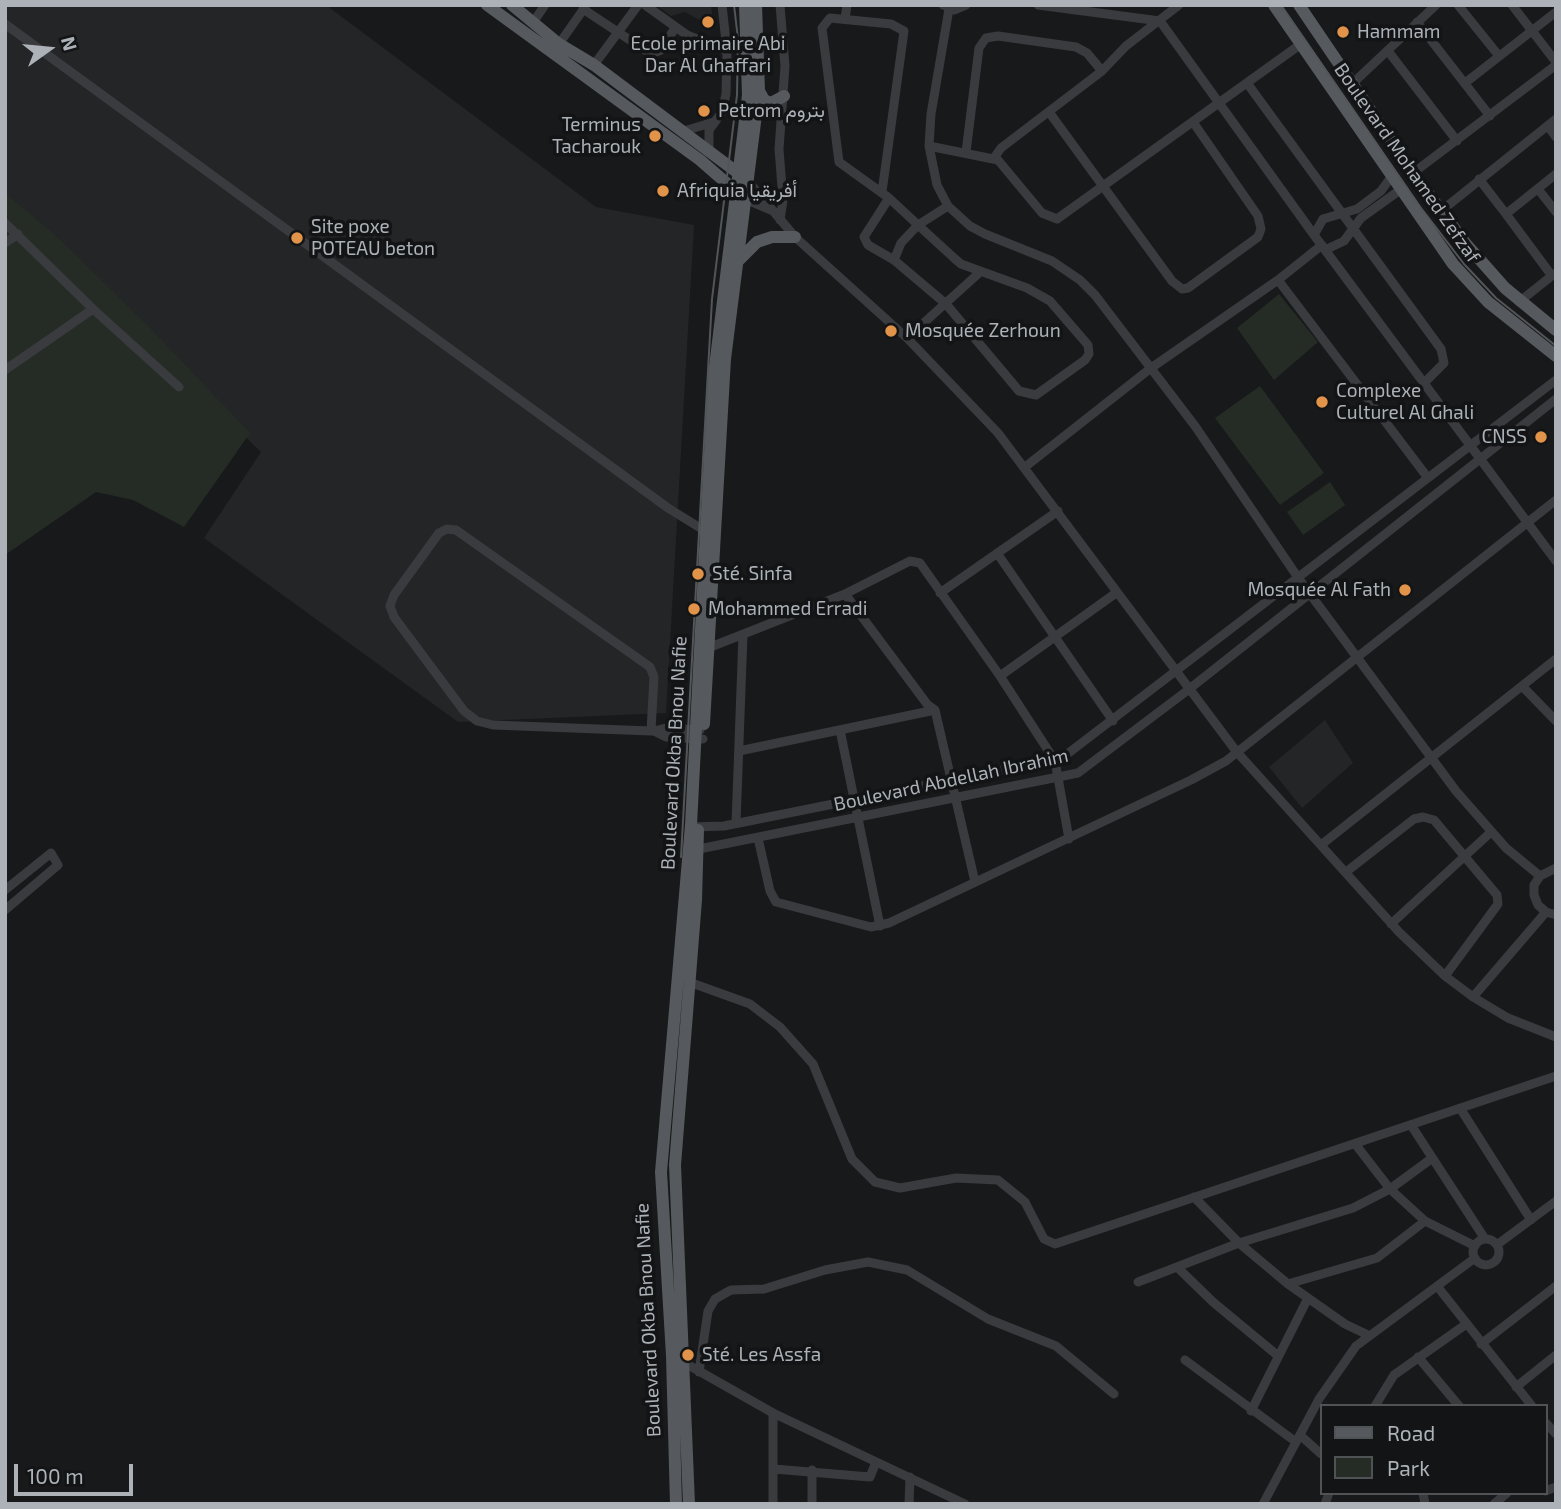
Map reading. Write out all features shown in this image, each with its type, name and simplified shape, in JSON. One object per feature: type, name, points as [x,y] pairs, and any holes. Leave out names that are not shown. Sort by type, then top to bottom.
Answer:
[{"type":"main road","points":[[487,5],[699,160],[741,195]]},
{"type":"main road","points":[[512,5],[559,44],[594,65],[743,177]]},
{"type":"main road","name":"Boulevard Okba Bnou Nafie","points":[[699,734],[708,648],[709,533],[743,177],[748,95],[745,5]]},
{"type":"main road","name":"Boulevard Okba Bnou Nafie","points":[[743,177],[759,91],[756,5]]},
{"type":"main road","name":"Boulevard Mohamed Zefzaf","points":[[1274,5],[1400,190],[1477,291],[1556,356]]},
{"type":"main road","name":"Boulevard Mohamed Zefzaf","points":[[1299,5],[1441,212],[1484,265],[1519,302],[1556,330]]},
{"type":"main road","points":[[759,91],[764,100],[771,103],[784,96]]},
{"type":"main road","name":"Boulevard Okba Bnou Nafie","points":[[682,1500],[683,1362],[675,1165],[689,982],[715,362],[741,195]]},
{"type":"main road","points":[[736,264],[757,242],[772,237],[795,237]]},
{"type":"main road","name":"Boulevard Okba Bnou Nafie","points":[[682,1500],[661,1172],[693,850]]},
{"type":"street","points":[[534,21],[545,5]]},
{"type":"street","points":[[594,65],[638,5]]},
{"type":"street","points":[[645,5],[675,28],[699,41],[727,51]]},
{"type":"street","points":[[709,150],[709,130],[716,122],[725,100],[727,51],[722,5]]},
{"type":"street","points":[[780,5],[784,96],[779,137],[783,200],[780,220]]},
{"type":"street","points":[[845,19],[847,5]]},
{"type":"street","points":[[966,5],[959,9],[946,7],[929,146],[937,185],[948,206],[970,226],[1041,255],[1080,280],[1151,368],[1299,579],[1431,758],[1491,832],[1540,876]]},
{"type":"street","points":[[1038,5],[1160,21],[1221,102],[1314,235],[1556,561]]},
{"type":"street","points":[[994,158],[1001,148],[1102,71],[1126,46],[1179,5]]},
{"type":"street","points":[[1353,83],[1436,5]]},
{"type":"street","points":[[1458,5],[1499,56]]},
{"type":"street","points":[[1413,173],[1556,64],[1512,5]]},
{"type":"street","points":[[559,44],[585,7],[651,54],[661,50],[675,28]]},
{"type":"street","points":[[1465,83],[1556,12]]},
{"type":"street","points":[[886,195],[864,237],[868,245],[894,260],[946,304],[1026,395],[1039,394],[1088,357],[1088,345],[1050,301],[1027,288],[979,273],[954,258],[886,195],[842,165],[836,154],[822,28],[828,19],[897,25],[904,32],[886,195]]},
{"type":"street","points":[[1418,23],[1490,116]]},
{"type":"street","points":[[5,24],[668,508],[709,533]]},
{"type":"street","points":[[965,152],[978,48],[986,38],[998,36],[1076,47],[1087,53],[1102,71]]},
{"type":"street","points":[[929,146],[994,158],[1049,218],[1064,216],[1301,44]]},
{"type":"street","points":[[1388,51],[1457,141]]},
{"type":"street","points":[[1247,83],[1354,226],[1444,354],[1444,363],[1424,383]]},
{"type":"street","points":[[1049,112],[1172,281],[1176,286],[1188,288],[1258,237],[1261,229],[1258,216],[1193,122]]},
{"type":"street","points":[[684,131],[716,122]]},
{"type":"street","points":[[1441,212],[1552,123],[1556,137]]},
{"type":"street","points":[[1506,214],[1556,174]]},
{"type":"street","points":[[743,177],[795,237],[907,338],[969,400],[1025,467],[1175,673],[1236,751],[1391,924],[1445,976],[1473,997],[1508,1018],[1556,1037]]},
{"type":"street","points":[[1314,235],[1323,219],[1364,205],[1391,177]]},
{"type":"street","points":[[1479,179],[1554,274],[1519,302]]},
{"type":"street","points":[[1538,189],[1556,212]]},
{"type":"street","points":[[1025,467],[1151,368],[1324,248],[1340,244],[1354,226],[1400,190]]},
{"type":"street","points":[[741,195],[771,210]]},
{"type":"street","points":[[894,260],[901,243],[918,225],[948,206]]},
{"type":"street","points":[[5,223],[93,309],[179,387]]},
{"type":"street","points":[[5,243],[18,234]]},
{"type":"street","points":[[907,338],[979,273]]},
{"type":"street","points":[[1278,280],[1428,478]]},
{"type":"street","points":[[5,370],[93,309]]},
{"type":"street","name":"Boulevard Abdellah Ibrahim","points":[[694,828],[736,823],[1055,761],[1113,721],[1556,380]]},
{"type":"street","name":"Boulevard Abdellah Ibrahim","points":[[693,850],[1078,773],[1311,594],[1556,399]]},
{"type":"street","points":[[758,838],[770,891],[776,902],[871,928],[880,926],[1069,839],[1226,761],[1556,500]]},
{"type":"street","points":[[940,593],[1058,511]]},
{"type":"street","points":[[652,731],[654,677],[650,667],[456,530],[447,529],[439,533],[392,599],[394,617],[464,711],[477,721],[493,725],[652,731],[666,728],[699,734]]},
{"type":"street","points":[[997,553],[1113,721]]},
{"type":"street","points":[[708,648],[845,594],[909,561],[920,563],[1000,676],[1055,761],[1069,839]]},
{"type":"street","points":[[1000,676],[1116,593]]},
{"type":"street","points":[[845,594],[927,704],[935,710],[975,882]]},
{"type":"street","points":[[736,823],[743,635]]},
{"type":"street","points":[[1321,845],[1556,659]]},
{"type":"street","points":[[1522,686],[1556,721]]},
{"type":"street","points":[[739,751],[935,710]]},
{"type":"street","points":[[840,730],[880,926]]},
{"type":"street","points":[[1346,872],[1414,819],[1423,817],[1433,820],[1497,895],[1498,904],[1445,976]]},
{"type":"street","points":[[1391,924],[1491,832]]},
{"type":"street","points":[[5,890],[51,853],[58,865],[5,910]]},
{"type":"street","points":[[1473,997],[1551,914],[1534,895],[1534,885],[1540,876],[1556,868]]},
{"type":"street","points":[[689,982],[750,1004],[780,1027],[821,1078],[852,1159],[875,1182],[887,1187],[912,1188],[956,1178],[998,1180],[1025,1202],[1044,1239],[1055,1244],[1556,1076]]},
{"type":"street","points":[[1460,1108],[1531,1220]]},
{"type":"street","points":[[1412,1125],[1485,1239],[1498,1244]]},
{"type":"street","points":[[1356,1144],[1390,1189],[1425,1221],[1475,1246]]},
{"type":"street","points":[[1138,1282],[1239,1243],[1353,1208],[1390,1189],[1432,1159]]},
{"type":"street","points":[[1194,1196],[1239,1243],[1288,1284],[1345,1324],[1368,1335]]},
{"type":"street","points":[[1498,1244],[1556,1201]]},
{"type":"street","points":[[1288,1284],[1377,1258],[1425,1221]]},
{"type":"street","points":[[1475,1246],[1485,1239]]},
{"type":"street","points":[[1475,1246],[1475,1258],[1482,1264],[1494,1262],[1499,1255],[1498,1244]]},
{"type":"street","points":[[1263,1504],[1337,1370],[1368,1335],[1475,1258]]},
{"type":"street","points":[[699,1372],[708,1311],[715,1299],[731,1290],[764,1289],[825,1270],[868,1262],[907,1270],[988,1319],[1056,1346],[1114,1394]]},
{"type":"street","points":[[1177,1267],[1277,1355]]},
{"type":"street","points":[[1437,1286],[1465,1325],[1530,1404]]},
{"type":"street","points":[[1481,1344],[1556,1286]]},
{"type":"street","points":[[1251,1411],[1308,1298]]},
{"type":"street","points":[[1376,1404],[1394,1375],[1465,1325]]},
{"type":"street","points":[[1516,1387],[1556,1355]]},
{"type":"street","points":[[1418,1357],[1457,1404]]},
{"type":"street","points":[[1185,1360],[1251,1411],[1320,1453]]},
{"type":"street","points":[[683,1362],[773,1413],[965,1504]]},
{"type":"street","points":[[773,1413],[773,1504]]},
{"type":"street","points":[[774,1469],[812,1470],[870,1477],[874,1474],[876,1462]]},
{"type":"street","points":[[812,1470],[813,1504]]},
{"type":"street","points":[[909,1504],[910,1477]]},
{"type":"shaded area","points":[[5,5],[326,5],[596,207],[694,225],[666,713],[458,722],[204,538],[261,452],[5,206]]},
{"type":"shaded area","name":"Ecole primaire Abi Dar Al Ghaffari","points":[[656,5],[711,5],[714,28],[685,12],[671,16]]},
{"type":"shaded area","points":[[1325,720],[1353,763],[1302,808],[1269,767]]},
{"type":"green space","points":[[5,193],[55,235],[148,326],[250,433],[184,527],[133,500],[96,492],[5,555]]},
{"type":"green space","points":[[1279,294],[1318,342],[1274,380],[1237,328]]},
{"type":"green space","points":[[1260,386],[1324,473],[1280,505],[1215,418]]},
{"type":"green space","points":[[1330,482],[1345,505],[1303,535],[1287,512]]},
{"type":"tram line","points":[[681,857],[712,299],[737,95],[738,39],[734,5]]},
{"type":"tram line","points":[[1281,5],[1421,208],[1464,264],[1496,298],[1556,346]]},
{"type":"place","name":"Ecole primaire Abi Dar Al Ghaffari","points":[[708,22]]},
{"type":"place","name":"Hammam","points":[[1343,32]]},
{"type":"place","name":"Petrom بتروم","points":[[704,111]]},
{"type":"place","name":"Terminus Tacharouk","points":[[655,136]]},
{"type":"place","name":"Afriquia أفريقيا","points":[[663,191]]},
{"type":"place","name":"Site poxe POTEAU beton","points":[[297,238]]},
{"type":"place","name":"Mosquée Zerhoun","points":[[891,331]]},
{"type":"place","name":"Complexe Culturel Al Ghali","points":[[1322,402]]},
{"type":"place","name":"CNSS","points":[[1541,437]]},
{"type":"place","name":"Sté. Sinfa","points":[[698,574]]},
{"type":"place","name":"Mosquée Al Fath","points":[[1405,590]]},
{"type":"place","name":"Mohammed Erradi","points":[[694,609]]},
{"type":"place","name":"Sté. Les Assfa","points":[[688,1355]]}]
